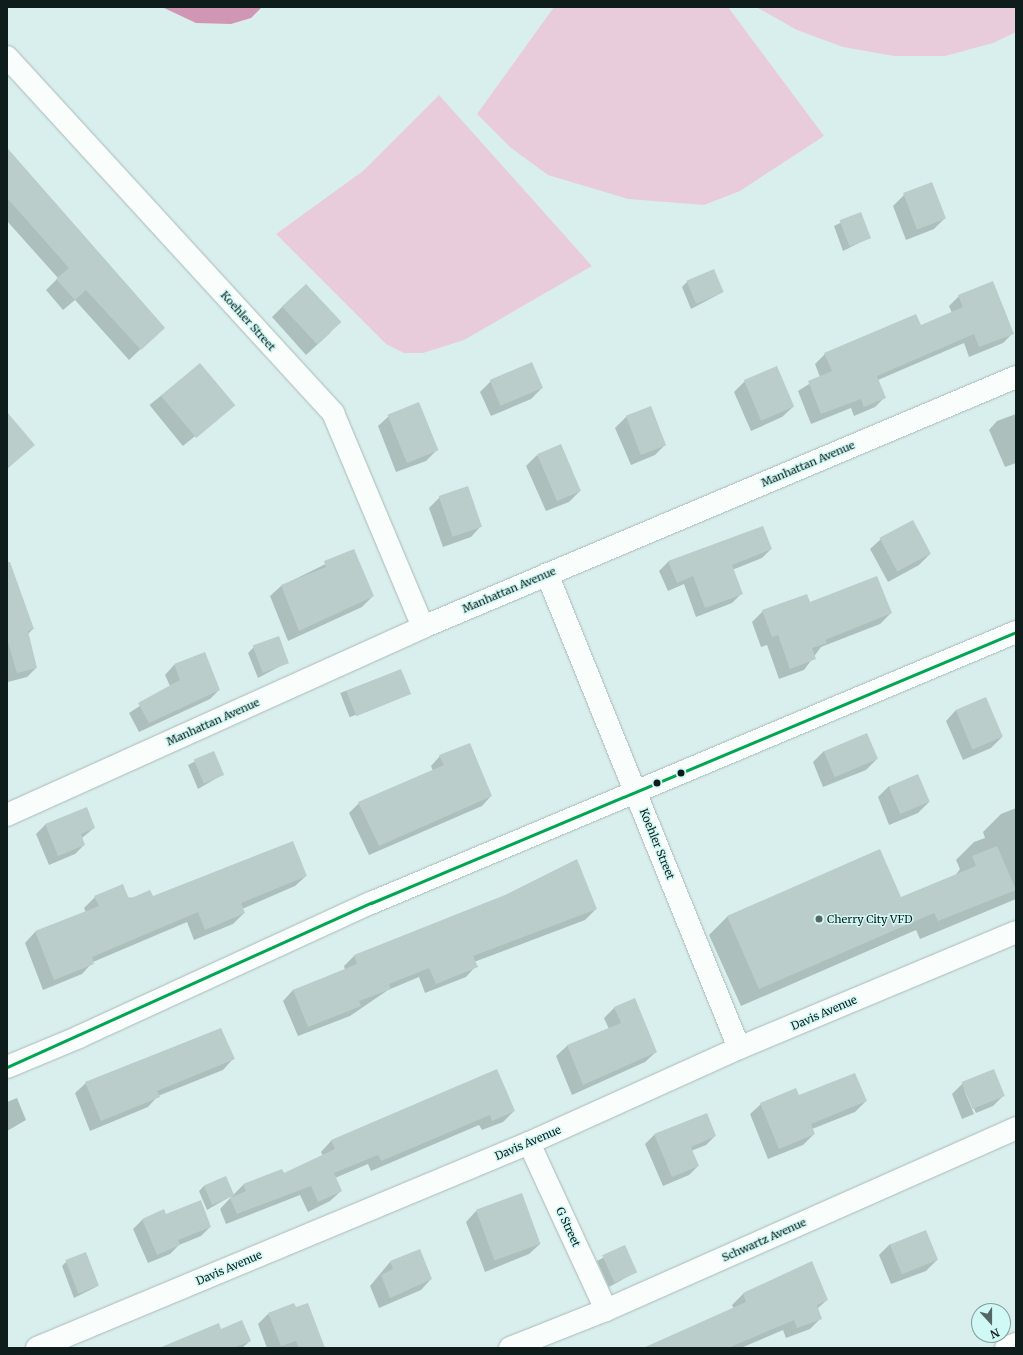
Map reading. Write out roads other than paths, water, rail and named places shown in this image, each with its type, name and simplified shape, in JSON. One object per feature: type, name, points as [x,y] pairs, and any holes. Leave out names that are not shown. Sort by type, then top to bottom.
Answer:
[{"type":"street","name":"Koehler Street","points":[[7,57],[333,414],[423,627]]},
{"type":"street","name":"Manhattan Avenue","points":[[7,815],[423,627],[1016,376]]},
{"type":"street","name":"Koehler Street","points":[[547,574],[739,1048]]},
{"type":"street","points":[[7,1066],[80,1038],[371,903],[1016,632]]},
{"type":"street","name":"Davis Avenue","points":[[37,1348],[529,1144],[739,1048],[1016,932]]},
{"type":"street","name":"Schwartz Avenue","points":[[510,1348],[606,1310],[1016,1128]]},
{"type":"street","name":"G Street","points":[[529,1144],[606,1310]]},
{"type":"street","points":[[1006,1348],[1016,1344]]},
{"type":"place","name":"Cherry City VFD","points":[[819,919]]}]
